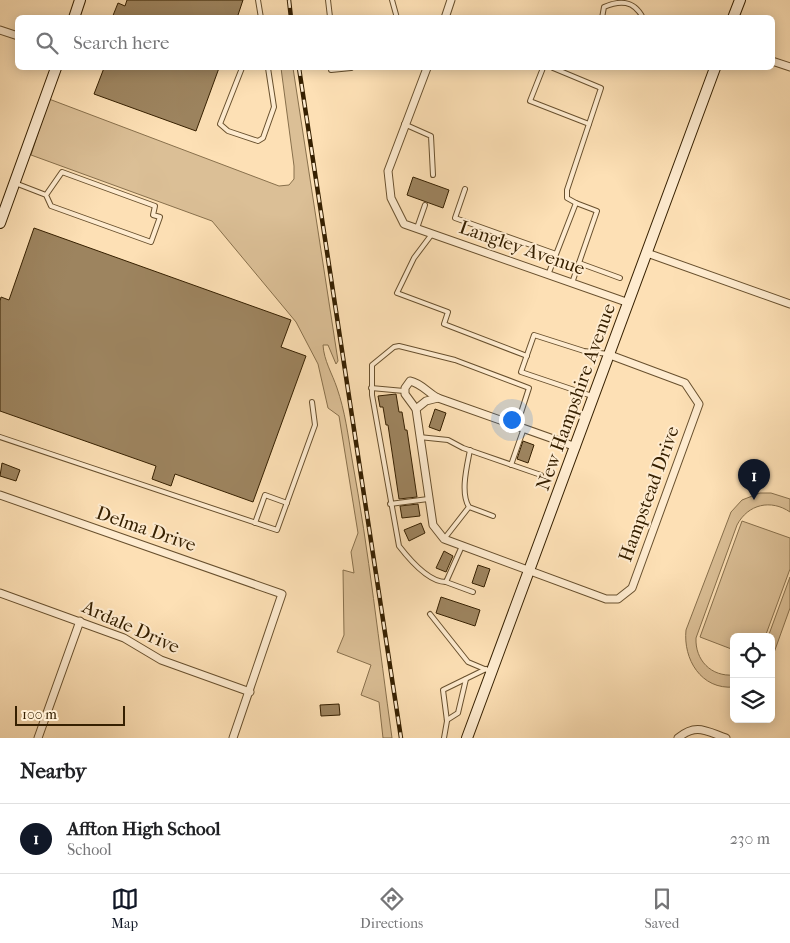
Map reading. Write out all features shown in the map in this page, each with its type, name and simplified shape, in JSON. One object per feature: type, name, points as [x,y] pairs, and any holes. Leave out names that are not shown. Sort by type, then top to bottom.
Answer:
[{"type":"street","points":[[75,15],[80,0]]},
{"type":"street","points":[[446,15],[451,0]]},
{"type":"street","points":[[734,15],[740,0]]},
{"type":"street","points":[[0,30],[15,35]]},
{"type":"street","points":[[775,62],[790,67]]},
{"type":"street","points":[[0,223],[55,70]]},
{"type":"street","points":[[404,124],[425,70]]},
{"type":"street","name":"New Hampshire Avenue","points":[[467,738],[488,670],[529,570],[595,397],[714,70]]},
{"type":"street","name":"Langley Avenue","points":[[404,124],[388,171],[391,198],[404,224],[629,303]]},
{"type":"street","points":[[647,253],[790,304]]},
{"type":"street","name":"Hampstead Drive","points":[[529,570],[606,599],[618,599],[632,588],[699,404],[684,383],[610,355]]},
{"type":"street","points":[[529,570],[444,539],[433,525],[416,409],[404,391],[407,384],[414,382],[426,392],[438,398],[576,447]]},
{"type":"street","points":[[416,409],[426,401],[438,398]]},
{"type":"street","name":"Delma Drive","points":[[0,495],[282,594],[250,692]]},
{"type":"street","name":"Ardale Drive","points":[[0,593],[124,638],[161,660],[250,692]]},
{"type":"street","points":[[38,738],[80,621]]},
{"type":"street","points":[[233,738],[250,692]]},
{"type":"street","points":[[678,738],[685,732],[699,728],[726,738]]},
{"type":"lane","points":[[258,0],[260,15]]},
{"type":"lane","points":[[328,0],[330,15]]},
{"type":"lane","points":[[392,0],[396,15]]},
{"type":"lane","points":[[603,15],[604,7],[613,1],[626,1],[637,7],[641,15]]},
{"type":"lane","points":[[241,70],[220,124],[228,131],[258,141],[264,138],[274,107],[268,70]]},
{"type":"lane","points":[[542,70],[530,101],[589,124]]},
{"type":"lane","points":[[559,70],[601,88],[567,190],[567,198],[597,211],[572,283]]},
{"type":"lane","points":[[404,124],[431,136],[433,175]]},
{"type":"lane","points":[[15,183],[46,194],[51,206],[151,242],[160,217],[153,215],[155,206],[62,172],[46,194]]},
{"type":"lane","points":[[465,189],[455,218],[556,254]]},
{"type":"lane","points":[[548,275],[576,203]]},
{"type":"lane","points":[[417,228],[425,205]]},
{"type":"lane","points":[[432,234],[414,258],[397,293],[448,312],[444,324],[526,356]]},
{"type":"lane","points":[[579,263],[620,278]]},
{"type":"lane","points":[[595,397],[521,372],[526,356],[534,335],[584,351],[603,352],[610,355]]},
{"type":"lane","points":[[472,592],[446,582],[437,581],[409,559],[399,546],[390,504],[371,388],[372,365],[394,347],[399,346],[455,360],[529,388],[511,465]]},
{"type":"lane","points":[[371,388],[404,391]]},
{"type":"lane","points":[[0,437],[277,530],[316,425],[312,402]]},
{"type":"lane","points":[[420,437],[448,440],[470,450],[541,475]]},
{"type":"lane","points":[[470,450],[465,482],[467,504],[469,507],[493,516]]},
{"type":"lane","points":[[255,523],[265,495],[286,504]]},
{"type":"lane","points":[[390,504],[428,500]]},
{"type":"lane","points":[[444,539],[469,507]]},
{"type":"lane","points":[[446,582],[462,546]]},
{"type":"lane","points":[[430,614],[468,662],[488,670]]},
{"type":"lane","points":[[444,738],[447,720],[443,690],[488,670]]},
{"type":"lane","points":[[447,720],[458,713],[466,679]]},
{"type":"shaded area","points":[[281,70],[293,70],[338,361],[336,364],[328,345],[323,345],[340,397],[348,432],[369,564],[392,738],[383,738],[379,702],[361,695],[371,665],[337,652],[344,635],[343,570],[354,573],[351,552],[358,533],[339,416],[328,408],[318,364],[296,322],[212,221],[31,155],[49,99],[279,186],[289,185],[294,179],[294,166]]},
{"type":"shaded area","points":[[760,493],[771,493],[790,499],[790,512],[775,506],[760,506],[747,512],[737,525],[696,638],[698,653],[706,666],[718,673],[730,675],[730,687],[722,687],[704,678],[696,670],[688,652],[686,630],[731,512],[742,500]]},
{"type":"shaded area","points":[[742,521],[790,538],[790,569],[766,633],[730,633],[730,648],[700,637]]},
{"type":"shaded area","points":[[790,577],[790,608],[775,650],[775,633],[769,633]]},
{"type":"building","points":[[127,0],[243,0],[238,15],[113,15],[118,3],[125,6]]},
{"type":"building","points":[[103,70],[218,70],[196,131],[94,94]]},
{"type":"building","points":[[413,177],[449,190],[443,208],[407,195]]},
{"type":"building","points":[[34,228],[291,320],[281,347],[306,356],[253,502],[175,474],[171,486],[152,479],[156,466],[0,411],[0,301],[1,297],[9,300]]},
{"type":"building","points":[[396,394],[399,412],[402,412],[405,430],[407,430],[417,497],[399,499],[388,425],[386,425],[383,407],[380,407],[378,396]]},
{"type":"building","points":[[435,409],[446,413],[440,431],[429,427]]},
{"type":"building","points":[[523,441],[534,445],[528,463],[517,459]]},
{"type":"building","points":[[2,463],[20,470],[16,481],[0,476]]},
{"type":"building","points":[[418,504],[420,516],[402,518],[400,506]]},
{"type":"building","points":[[421,523],[425,533],[409,541],[404,530]]},
{"type":"building","points":[[444,551],[453,556],[446,572],[436,568]]},
{"type":"building","points":[[478,565],[490,569],[484,587],[472,583]]},
{"type":"building","points":[[441,597],[480,610],[475,626],[436,613]]},
{"type":"building","points":[[339,704],[340,715],[321,716],[320,705]]},
{"type":"railway","points":[[289,0],[291,15]]},
{"type":"railway","points":[[299,70],[401,738]]},
{"type":"place","name":"Affton High School","points":[[754,500]]}]
